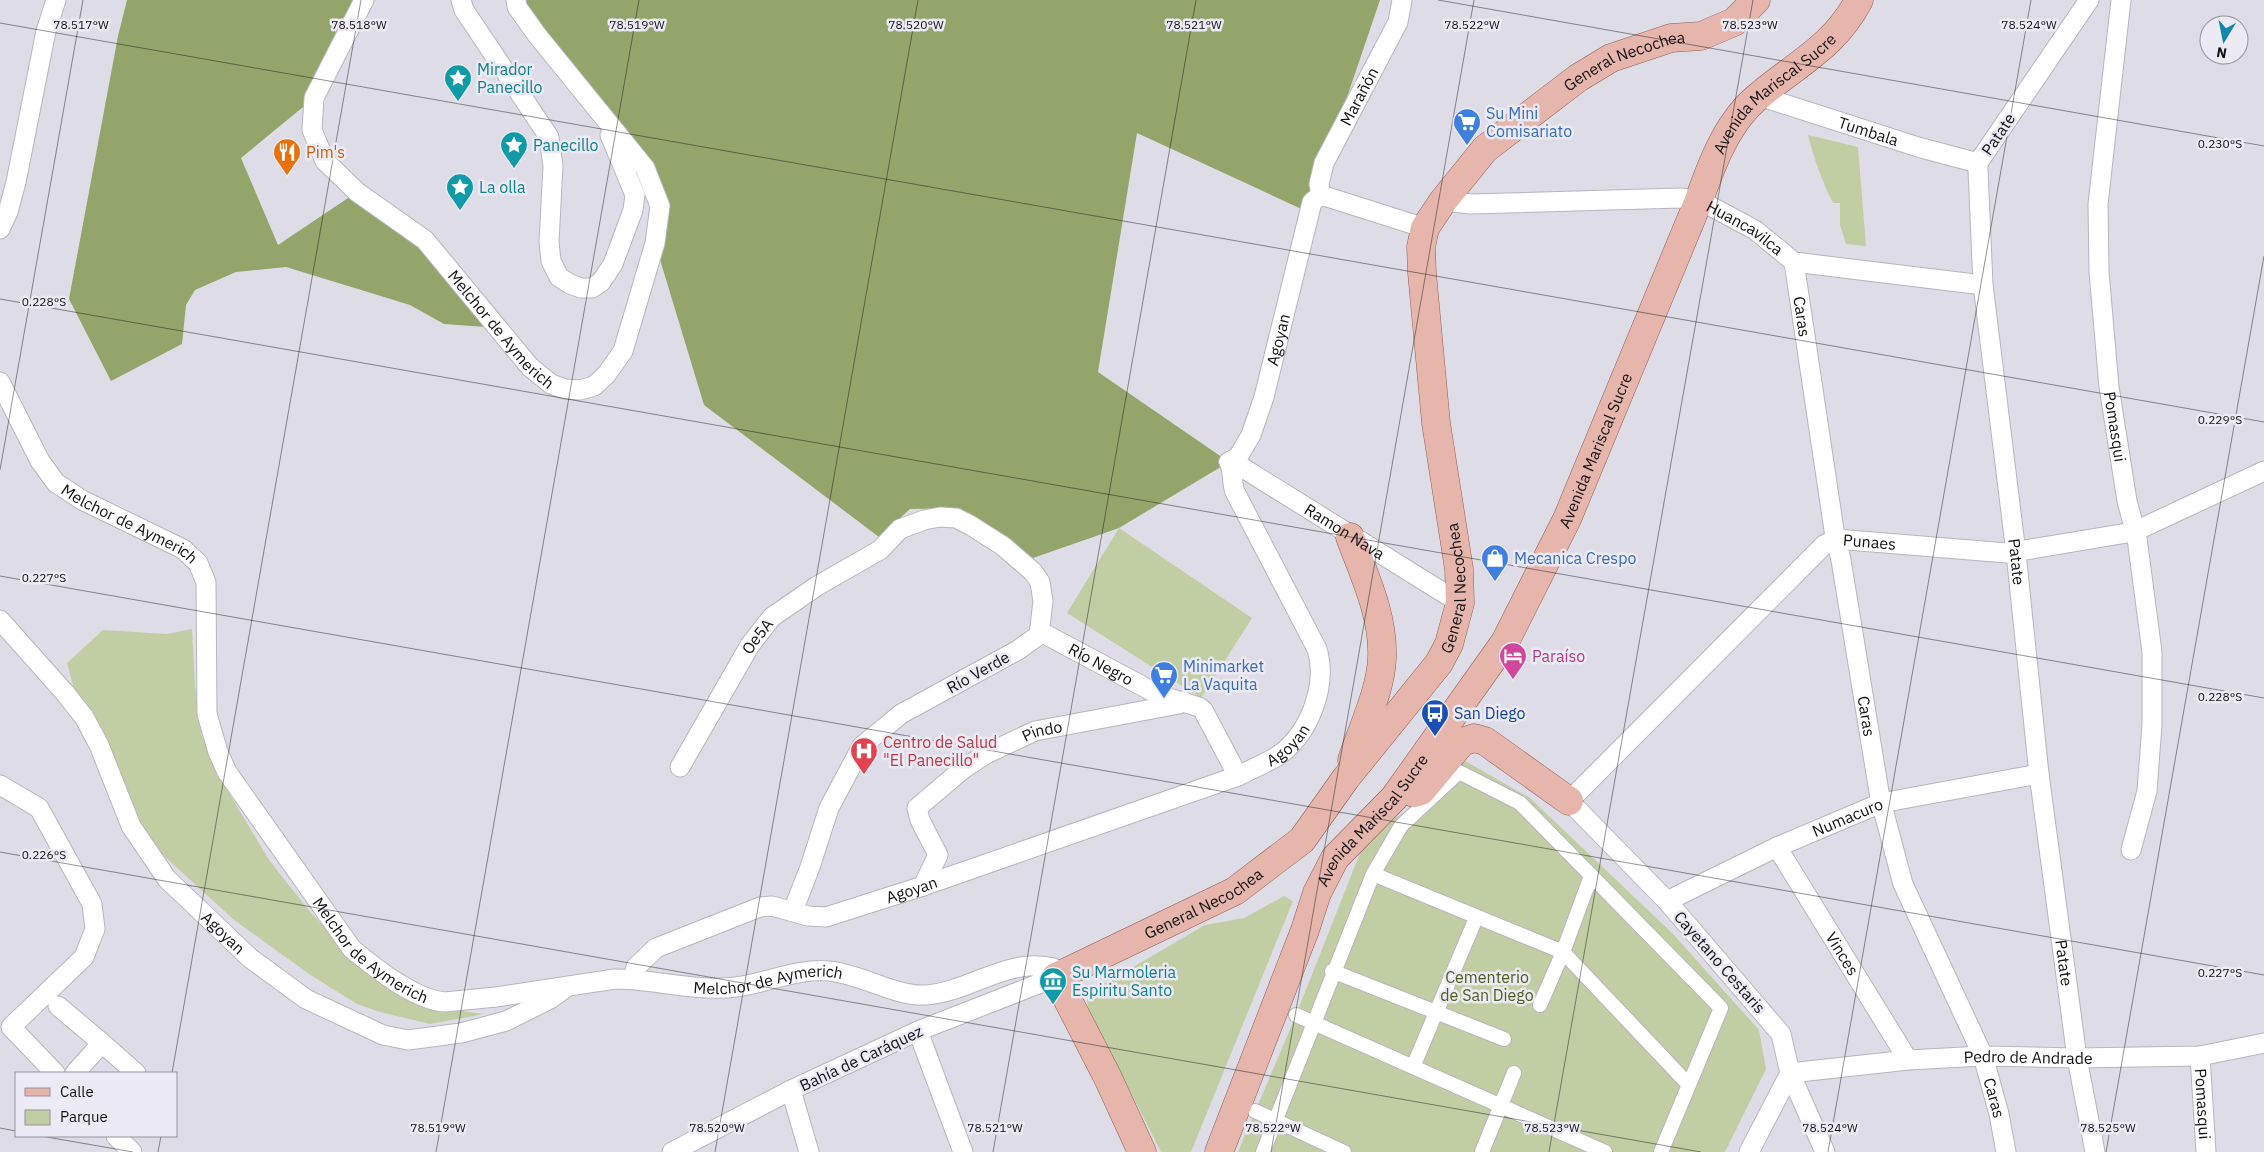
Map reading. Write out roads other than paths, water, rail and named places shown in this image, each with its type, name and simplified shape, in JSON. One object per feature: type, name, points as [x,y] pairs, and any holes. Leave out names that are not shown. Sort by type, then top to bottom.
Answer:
[{"type":"main road","name":"General Necochea","points":[[1056,977],[1235,891],[1302,840],[1346,778],[1438,664],[1449,644],[1460,603],[1459,569],[1436,423],[1421,248],[1425,228],[1443,201],[1485,150],[1578,78],[1611,58],[1671,38],[1700,36],[1734,22],[1756,0]]},
{"type":"main road","name":"Avenida Mariscal Sucre","points":[[1219,1152],[1305,930],[1316,893],[1326,873],[1335,858],[1394,798],[1505,642],[1567,519],[1699,200],[1711,165],[1743,112],[1759,96],[1804,63],[1831,40],[1850,18],[1859,0]]},
{"type":"main road","points":[[1346,778],[1380,677],[1382,658],[1382,640],[1376,606],[1350,536]]},
{"type":"main road","points":[[1394,798],[1421,791],[1462,742],[1474,738],[1485,741],[1569,802]]},
{"type":"main road","points":[[1056,977],[1108,1078],[1142,1152]]},
{"type":"street","points":[[0,229],[8,212],[16,182],[46,31],[56,0]]},
{"type":"street","name":"Melchor de Aymerich","points":[[364,0],[314,98],[312,130],[325,160],[357,192],[425,240],[530,367],[551,384],[565,389],[580,390],[594,386],[606,375],[623,351],[655,243],[660,206],[645,168],[537,35],[517,7],[516,0]]},
{"type":"street","name":"Melchor de Aymerich","points":[[461,0],[464,10],[549,136],[553,166],[549,242],[550,261],[560,276],[570,284],[581,288],[592,288],[601,282],[613,264],[633,210],[635,195],[603,118]]},
{"type":"street","name":"Marañón","points":[[1321,195],[1319,184],[1324,163],[1398,22],[1402,0]]},
{"type":"street","name":"Patate","points":[[2089,0],[1978,163],[1983,286],[2016,552],[2039,774],[2077,1058],[2095,1152]]},
{"type":"street","name":"Pomasqui","points":[[2121,0],[2098,204],[2099,272],[2109,387],[2127,501],[2135,530],[2152,652],[2152,716],[2146,791],[2131,850]]},
{"type":"street","name":"Tumbala","points":[[1759,96],[1918,147],[1978,163]]},
{"type":"street","points":[[1321,195],[1425,228]]},
{"type":"street","name":"Agoyan","points":[[633,979],[636,967],[656,948],[760,907],[772,906],[808,916],[826,917],[923,886],[1238,776],[1277,756],[1293,743],[1316,701],[1321,663],[1317,649],[1235,492],[1232,485],[1233,472],[1229,462],[1238,457],[1254,425],[1264,397],[1312,202],[1321,195]]},
{"type":"street","name":"Huancavilca","points":[[1443,201],[1471,204],[1680,198],[1699,200],[1755,230],[1794,262],[1983,286]]},
{"type":"street","name":"Caras","points":[[1794,262],[1836,539],[1881,803],[1903,884],[1983,1056],[1999,1114],[2006,1152]]},
{"type":"street","name":"Melchor de Aymerich","points":[[0,382],[40,461],[56,483],[82,500],[183,549],[198,563],[206,582],[207,714],[218,752],[238,790],[352,949],[372,966],[394,980],[438,1001],[496,997],[615,979],[633,979],[664,985],[735,987],[798,972],[828,971],[867,979],[905,993],[922,996],[953,990],[1034,964],[1053,968],[1056,977]]},
{"type":"street","name":"Ramon Nava","points":[[1229,462],[1243,468],[1460,603]]},
{"type":"street","name":"Punaes","points":[[1569,802],[1824,545],[1836,539],[2016,552],[2135,530],[2264,471]]},
{"type":"street","name":"Oe5A","points":[[680,767],[750,645],[772,617],[817,586],[880,550],[900,529],[924,520],[940,517],[956,518],[1003,546],[1033,572],[1040,582],[1043,601],[1041,632]]},
{"type":"street","name":"Agoyan","points":[[0,620],[65,692],[84,717],[99,745],[131,826],[167,879],[250,958],[306,999],[383,1035],[408,1040],[461,1033],[506,1021],[550,999],[569,986]]},
{"type":"street","name":"Río Negro","points":[[1041,632],[1159,696],[1183,701],[1203,710],[1238,776]]},
{"type":"street","name":"Río Verde","points":[[793,911],[810,867],[829,808],[862,746],[901,714],[1018,650],[1041,632]]},
{"type":"street","name":"Pindo","points":[[923,886],[938,855],[920,820],[917,808],[963,769],[986,754],[1035,731],[1179,704],[1183,701]]},
{"type":"street","points":[[1263,1152],[1372,874],[1401,826],[1459,772],[1520,803],[1721,1008],[1661,1152]]},
{"type":"street","name":"Numacuro","points":[[1667,901],[1777,847],[1881,803],[2039,774]]},
{"type":"street","points":[[0,785],[39,808],[92,904],[95,929],[84,957],[11,1027],[54,1072]]},
{"type":"street","name":"Cayetano Cestaris","points":[[1569,802],[1667,901],[1781,1034],[1790,1073],[1824,1152]]},
{"type":"street","name":"Vinces","points":[[1777,847],[1908,1060]]},
{"type":"street","points":[[1372,874],[1563,952],[1689,1085]]},
{"type":"street","points":[[1540,1005],[1563,952],[1591,876]]},
{"type":"street","points":[[1413,1067],[1476,918]]},
{"type":"street","points":[[1332,972],[1504,1039]]},
{"type":"street","name":"Bahía de Caráquez","points":[[672,1152],[790,1090],[918,1031],[1056,977]]},
{"type":"street","points":[[58,1006],[135,1072]]},
{"type":"street","points":[[1296,1015],[1605,1152]]},
{"type":"street","points":[[918,1031],[963,1152]]},
{"type":"street","points":[[80,1072],[102,1042]]},
{"type":"street","name":"Pedro de Andrade","points":[[1790,1073],[1908,1060],[1983,1056],[2077,1058],[2200,1056],[2264,1043]]},
{"type":"street","name":"Pomasqui","points":[[2200,1056],[2206,1152]]},
{"type":"street","points":[[1482,1152],[1514,1073]]},
{"type":"street","points":[[1749,1152],[1790,1073]]},
{"type":"street","points":[[790,1090],[809,1152]]},
{"type":"street","points":[[1255,1111],[1344,1152]]},
{"type":"street","points":[[117,1137],[132,1152]]},
{"type":"place","name":"Mirador Panecillo","points":[[458,102]]},
{"type":"place","name":"Su Mini Comisariato","points":[[1467,146]]},
{"type":"place","name":"Panecillo","points":[[514,169]]},
{"type":"place","name":"Pim's","points":[[287,176]]},
{"type":"place","name":"La olla","points":[[460,211]]},
{"type":"place","name":"Mecanica Crespo","points":[[1495,582]]},
{"type":"place","name":"Paraíso","points":[[1513,680]]},
{"type":"place","name":"Minimarket La Vaquita","points":[[1164,699]]},
{"type":"place","name":"San Diego","points":[[1435,737]]},
{"type":"place","name":"Centro de Salud \"El Panecillo\"","points":[[864,775]]},
{"type":"place","name":"Su Marmoleria Espiritu Santo","points":[[1053,1005]]},
{"type":"park label","name":"Cementerio de San Diego","points":[[1487,986]]}]
